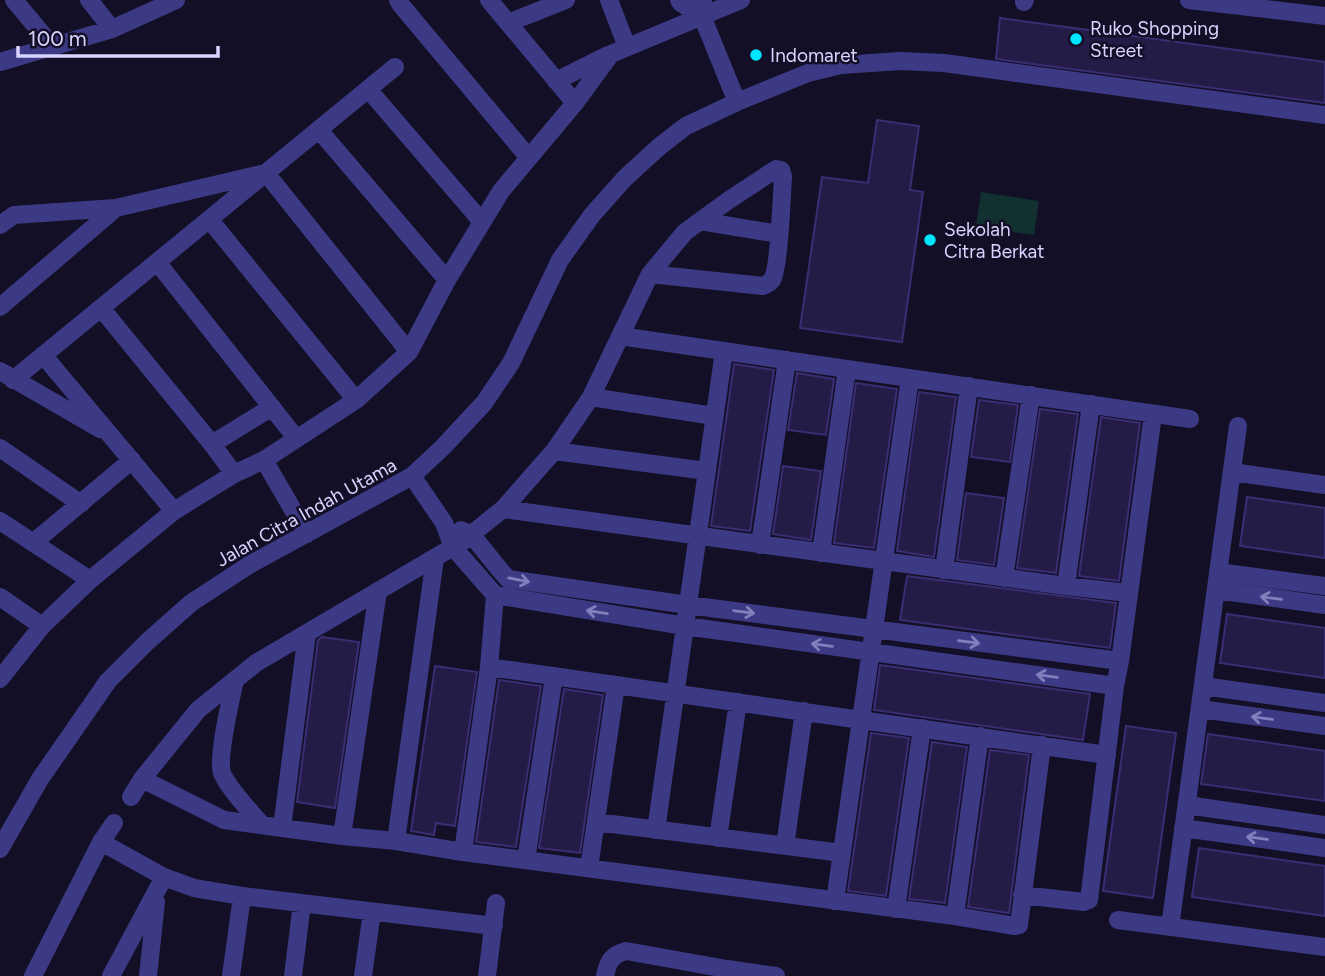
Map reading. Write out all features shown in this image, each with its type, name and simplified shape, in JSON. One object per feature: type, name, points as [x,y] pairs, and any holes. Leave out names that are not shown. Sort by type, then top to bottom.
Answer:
[{"type":"street","points":[[14,0],[53,47]]},
{"type":"street","points":[[89,0],[112,29]]},
{"type":"street","points":[[398,0],[529,158]]},
{"type":"street","points":[[489,0],[575,103]]},
{"type":"street","points":[[508,23],[566,0]]},
{"type":"street","points":[[609,0],[619,50]]},
{"type":"street","points":[[679,0],[681,3],[703,8]]},
{"type":"street","points":[[556,81],[703,8],[741,0]]},
{"type":"street","points":[[1189,0],[1293,6],[1325,16]]},
{"type":"street","points":[[0,62],[112,29],[171,1]]},
{"type":"street","points":[[703,8],[737,102]]},
{"type":"street","points":[[1,676],[43,625],[90,580],[174,511],[234,474],[264,460],[356,400],[409,352],[447,280],[501,191],[619,50]]},
{"type":"street","name":"Jalan Citra Indah Utama","points":[[0,849],[47,768],[108,681],[137,652],[191,603],[249,565],[412,477],[443,447],[484,403],[511,363],[561,260],[592,215],[625,178],[660,146],[686,127],[737,102],[808,73],[841,65],[901,61],[944,63],[1325,115]]},
{"type":"street","points":[[7,375],[43,355],[395,67]]},
{"type":"street","points":[[368,89],[482,222]]},
{"type":"street","points":[[319,130],[447,280]]},
{"type":"street","points":[[131,797],[142,779],[198,710],[256,663],[453,547],[503,509],[555,451],[591,397],[650,274],[685,232],[776,169],[781,170],[783,176],[779,234],[775,274],[771,282],[763,286],[650,274]]},
{"type":"street","points":[[0,225],[14,215],[116,208],[266,173]]},
{"type":"street","points":[[266,173],[409,352]]},
{"type":"street","points":[[0,307],[116,208]]},
{"type":"street","points":[[209,219],[356,400]]},
{"type":"street","points":[[700,221],[779,234]]},
{"type":"street","points":[[157,262],[296,438]]},
{"type":"street","points":[[101,308],[234,474]]},
{"type":"street","points":[[620,336],[1190,419]]},
{"type":"street","points":[[656,830],[724,351]]},
{"type":"street","points":[[43,355],[174,511]]},
{"type":"street","points":[[760,545],[787,360]]},
{"type":"street","points":[[821,553],[847,369]]},
{"type":"street","points":[[7,375],[109,434]]},
{"type":"street","points":[[835,901],[910,378]]},
{"type":"street","points":[[944,570],[969,386]]},
{"type":"street","points":[[1004,578],[1031,395]]},
{"type":"street","points":[[591,397],[714,416]]},
{"type":"street","points":[[1066,586],[1091,404]]},
{"type":"street","points":[[212,444],[272,407]]},
{"type":"street","points":[[1022,895],[1084,902],[1089,900],[1115,686],[1153,414]]},
{"type":"street","points":[[1170,927],[1238,426]]},
{"type":"street","points":[[0,448],[80,504]]},
{"type":"street","points":[[555,451],[707,471]]},
{"type":"street","points":[[33,544],[132,460]]},
{"type":"street","points":[[264,460],[307,534]]},
{"type":"street","points":[[1232,472],[1325,485]]},
{"type":"street","points":[[412,477],[444,523],[453,547],[495,595],[685,626],[1115,686]]},
{"type":"street","points":[[503,509],[1128,593]]},
{"type":"street","points":[[0,521],[90,580]]},
{"type":"street","points":[[444,523],[471,534],[509,579],[1120,661]]},
{"type":"street","points":[[396,841],[435,558]]},
{"type":"street","points":[[1217,581],[1325,586]]},
{"type":"street","points":[[1217,581],[1325,605]]},
{"type":"street","points":[[342,836],[378,591]]},
{"type":"street","points":[[463,852],[489,667],[495,595]]},
{"type":"street","points":[[0,597],[43,625]]},
{"type":"street","points":[[282,828],[307,633]]},
{"type":"street","points":[[489,667],[1107,755]]},
{"type":"street","points":[[526,860],[554,676]]},
{"type":"street","points":[[235,680],[222,747],[222,771],[230,786],[262,825]]},
{"type":"street","points":[[589,868],[616,685]]},
{"type":"street","points":[[1203,686],[1325,703]]},
{"type":"street","points":[[718,838],[738,702]]},
{"type":"street","points":[[1200,709],[1325,726]]},
{"type":"street","points":[[785,846],[804,711]]},
{"type":"street","points":[[896,909],[922,728]]},
{"type":"street","points":[[956,916],[980,736]]},
{"type":"street","points":[[142,779],[224,820],[1015,926],[1018,925],[1042,745]]},
{"type":"street","points":[[1187,805],[1325,825]]},
{"type":"street","points":[[596,822],[842,853]]},
{"type":"street","points":[[33,976],[101,842],[114,823]]},
{"type":"street","points":[[1183,828],[1325,848]]},
{"type":"street","points":[[101,842],[161,884],[302,904],[494,926]]},
{"type":"street","points":[[111,976],[161,884]]},
{"type":"street","points":[[148,976],[161,884]]},
{"type":"street","points":[[231,976],[242,896]]},
{"type":"street","points":[[487,976],[496,903]]},
{"type":"street","points":[[293,976],[302,904]]},
{"type":"street","points":[[363,976],[372,912]]},
{"type":"street","points":[[1118,920],[1325,947]]},
{"type":"street","points":[[605,976],[608,962],[617,953],[626,951],[726,973],[776,976]]},
{"type":"green space","points":[[981,192],[1039,201],[1034,235],[976,227]]},
{"type":"building","name":"Ruko Shopping Street","points":[[1000,18],[1325,62],[1325,103],[996,59]]},
{"type":"building","points":[[877,120],[919,126],[910,190],[923,192],[902,342],[800,328],[822,177],[868,183]]},
{"type":"building","points":[[734,364],[774,370],[750,531],[711,526]]},
{"type":"building","points":[[797,373],[834,379],[826,435],[788,430]]},
{"type":"building","points":[[856,383],[897,389],[874,548],[834,543]]},
{"type":"building","points":[[919,392],[956,397],[934,557],[897,551]]},
{"type":"building","points":[[979,400],[1018,405],[1010,462],[971,457]]},
{"type":"building","points":[[1040,409],[1078,414],[1056,573],[1017,568]]},
{"type":"building","points":[[1101,417],[1140,423],[1119,581],[1079,576]]},
{"type":"building","points":[[783,466],[821,471],[811,540],[773,534]]},
{"type":"building","points":[[966,493],[1004,498],[994,565],[957,560]]},
{"type":"building","points":[[1247,497],[1325,508],[1325,558],[1240,546]]},
{"type":"building","points":[[907,576],[1116,603],[1110,648],[900,620]]},
{"type":"building","points":[[1227,614],[1325,628],[1325,678],[1220,663]]},
{"type":"building","points":[[322,637],[359,642],[335,808],[297,802],[318,640]]},
{"type":"building","points":[[880,665],[1090,694],[1083,740],[874,710]]},
{"type":"building","points":[[435,666],[477,672],[455,826],[436,823],[434,835],[411,831]]},
{"type":"building","points":[[499,680],[541,686],[516,847],[476,842]]},
{"type":"building","points":[[564,689],[603,695],[580,853],[539,848]]},
{"type":"building","points":[[1126,726],[1176,733],[1153,898],[1103,891]]},
{"type":"building","points":[[871,733],[909,738],[886,896],[848,891]]},
{"type":"building","points":[[1208,734],[1325,751],[1325,801],[1201,784]]},
{"type":"building","points":[[932,742],[967,747],[945,903],[909,899]]},
{"type":"building","points":[[990,750],[1029,755],[1009,913],[968,907]]},
{"type":"building","points":[[1199,848],[1325,866],[1325,916],[1192,897]]},
{"type":"place","name":"Ruko Shopping Street","points":[[1076,39]]},
{"type":"place","name":"Indomaret","points":[[756,55]]},
{"type":"place","name":"Sekolah Citra Berkat","points":[[930,240]]}]
